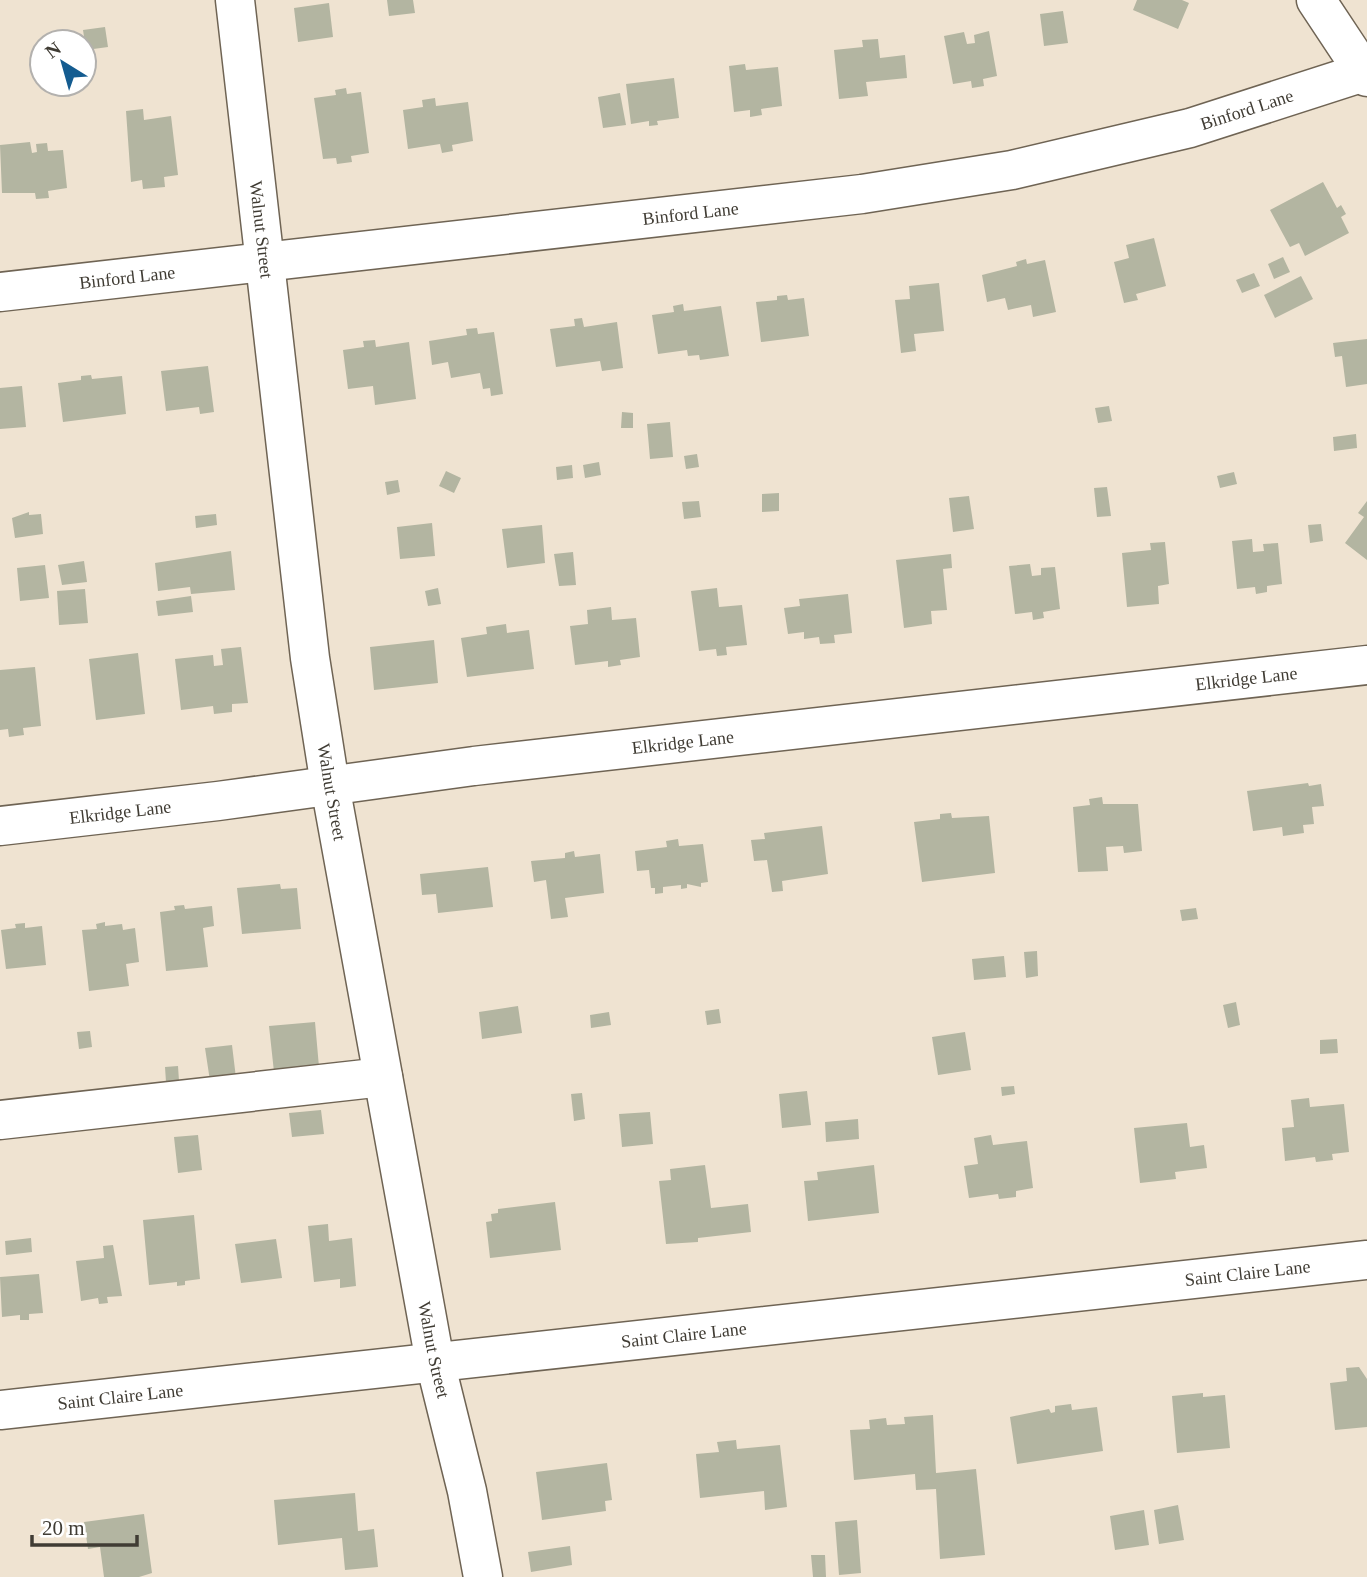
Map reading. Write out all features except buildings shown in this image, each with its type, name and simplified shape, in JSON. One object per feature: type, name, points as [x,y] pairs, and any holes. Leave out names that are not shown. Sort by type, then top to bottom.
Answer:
[{"type":"street","name":"Walnut Street","points":[[236,0],[310,658],[330,785],[435,1362],[467,1491],[483,1577]]},
{"type":"street","points":[[1316,0],[1366,74]]},
{"type":"street","name":"Binford Lane","points":[[0,292],[862,194],[1012,170],[1190,128],[1366,74]]},
{"type":"street","name":"Elkridge Lane","points":[[0,826],[474,766],[1367,665]]},
{"type":"street","points":[[0,1121],[383,1077]]},
{"type":"street","name":"Saint Claire Lane","points":[[0,1410],[1367,1260]]}]
